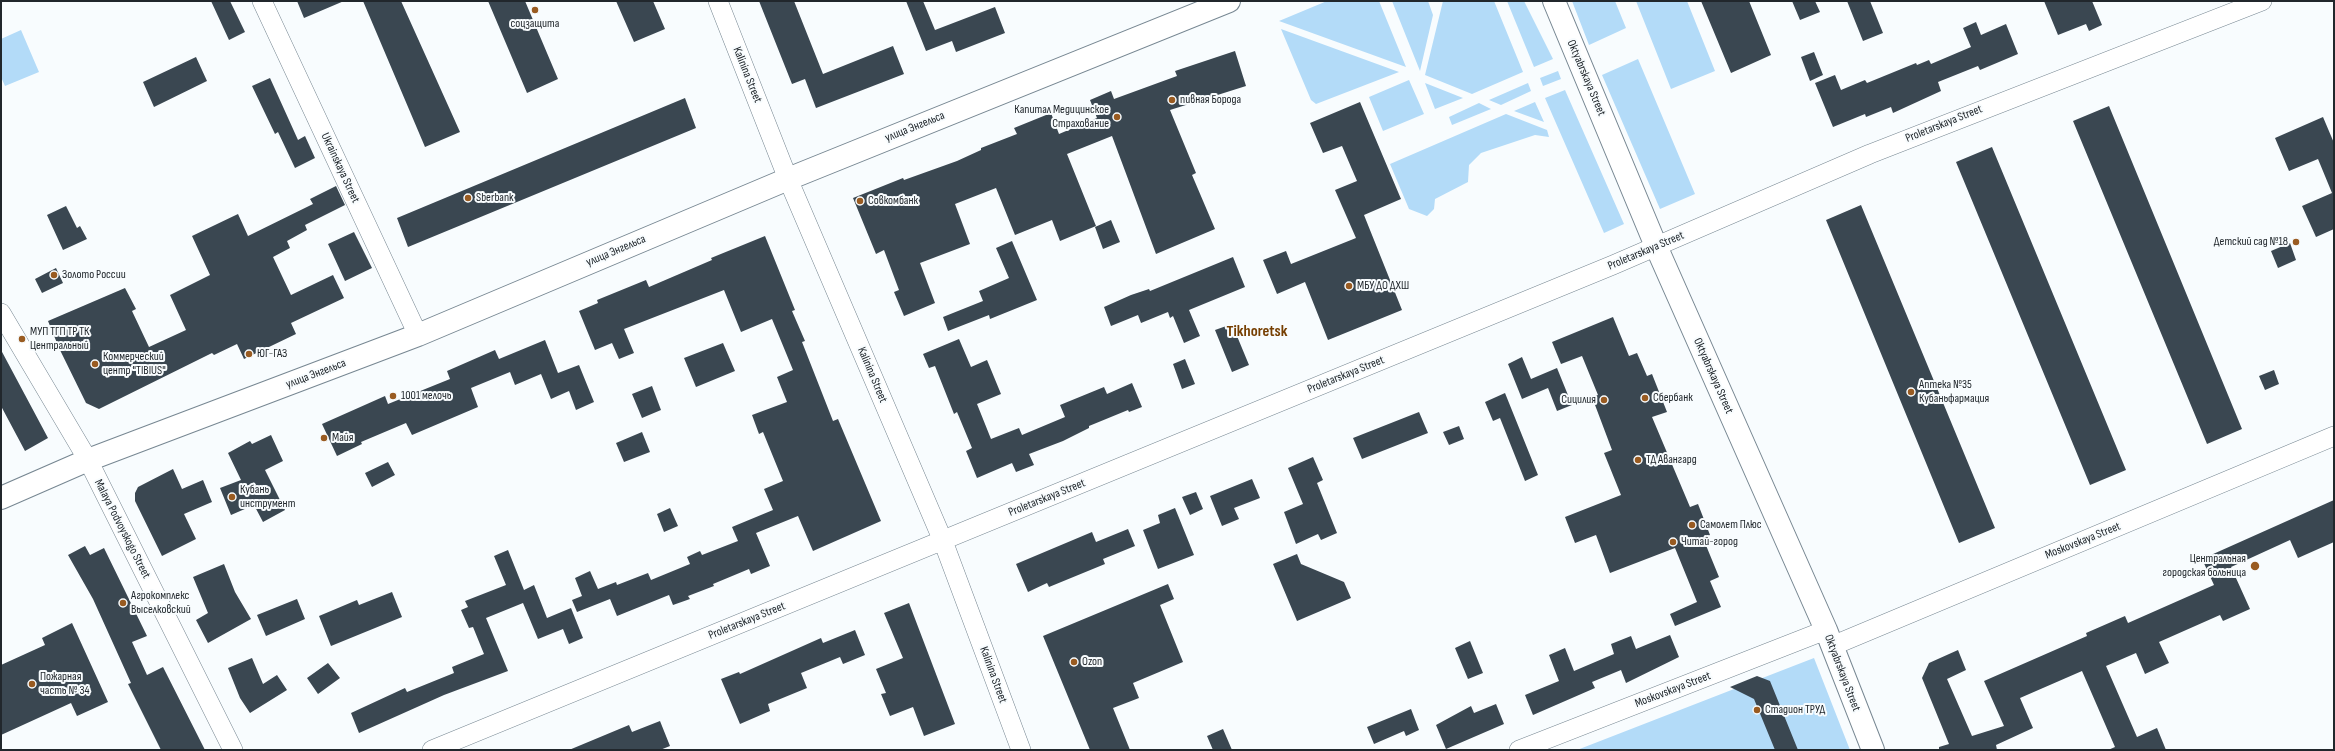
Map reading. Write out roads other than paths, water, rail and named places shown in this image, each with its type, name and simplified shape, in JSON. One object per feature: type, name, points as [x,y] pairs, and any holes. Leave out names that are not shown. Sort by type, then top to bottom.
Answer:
[{"type":"main road","name":"улица Энгельса","points":[[1,498],[88,460],[418,335],[788,179],[1229,1]]},
{"type":"main road","name":"Oktyabrskaya Street","points":[[1554,1],[1656,246],[1829,638],[1873,750]]},
{"type":"street","name":"Ukrainskaya Street","points":[[262,1],[418,335]]},
{"type":"street","name":"Kalinina Street","points":[[718,1],[788,179],[943,541],[1021,750]]},
{"type":"street","name":"Proletarskaya Street","points":[[432,750],[943,541],[1656,246],[1870,154],[2262,1]]},
{"type":"street","name":"Malaya Podvoyskogo Street","points":[[1,313],[88,460],[233,750]]},
{"type":"street","name":"Moskovskaya Street","points":[[1519,750],[1829,638],[2334,436]]},
{"type":"place","name":"соцзащита","points":[[535,10]]},
{"type":"place","name":"пивная Борода","points":[[1172,100]]},
{"type":"place","name":"Капитал Медицинское Страхование","points":[[1117,117]]},
{"type":"place","name":"Sberbank","points":[[468,198]]},
{"type":"place","name":"Совкомбанк","points":[[860,201]]},
{"type":"place","name":"Детский сад №18","points":[[2296,242]]},
{"type":"place","name":"Золото России","points":[[54,275]]},
{"type":"place","name":"МБУ ДО ДХШ","points":[[1349,286]]},
{"type":"place","name":"МУП ТГП ТР ТК Центральный","points":[[22,339]]},
{"type":"place","name":"ЮГ-ГАЗ","points":[[249,354]]},
{"type":"place","name":"Коммерческий центр \"TIBIUS\"","points":[[95,364]]},
{"type":"place","name":"Аптека №35 Кубаньфармация","points":[[1911,392]]},
{"type":"place","name":"1001 мелочь","points":[[393,396]]},
{"type":"place","name":"Сбербанк","points":[[1645,398]]},
{"type":"place","name":"Сицилия","points":[[1604,400]]},
{"type":"place","name":"Майя","points":[[324,438]]},
{"type":"place","name":"ТД Авангард","points":[[1638,460]]},
{"type":"place","name":"Кубань инструмент","points":[[232,497]]},
{"type":"place","name":"Самолет Плюс","points":[[1692,525]]},
{"type":"place","name":"Читай-город","points":[[1673,542]]},
{"type":"place","name":"Центральная городская больница","points":[[2255,566]]},
{"type":"place","name":"Агрокомплекс Выселковский","points":[[123,603]]},
{"type":"place","name":"Ozon","points":[[1074,662]]},
{"type":"place","name":"Пожарная часть № 34","points":[[32,684]]},
{"type":"place","name":"Стадион ТРУД","points":[[1757,710]]},
{"type":"district","name":"Tikhoretsk","points":[[1257,332]]}]
